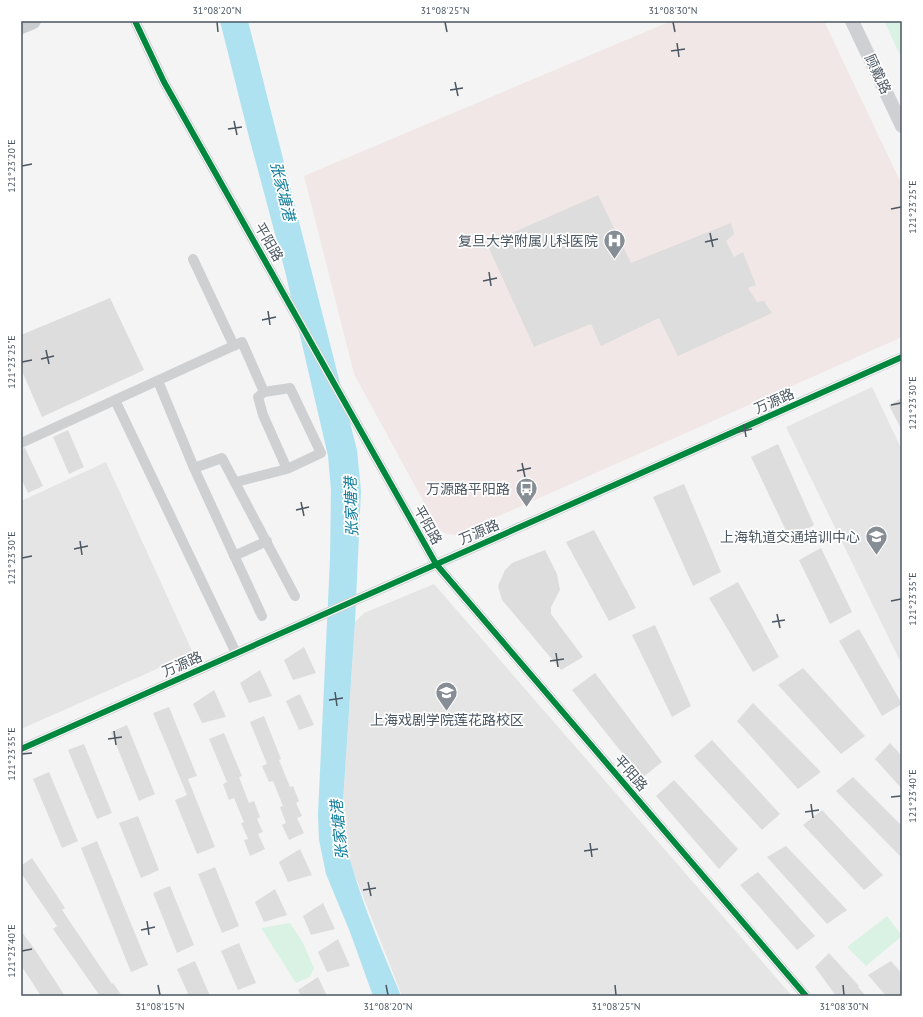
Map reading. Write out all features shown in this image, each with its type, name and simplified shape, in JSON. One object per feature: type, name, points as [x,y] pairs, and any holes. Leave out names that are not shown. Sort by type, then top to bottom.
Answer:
[{"type":"main road","points":[[21,26],[33,21]]},
{"type":"main road","name":"顾戴路","points":[[852,21],[902,126]]},
{"type":"street","name":"平阳路","points":[[135,21],[164,82],[436,564],[806,996]]},
{"type":"street","points":[[193,259],[234,346]]},
{"type":"street","points":[[21,443],[242,342],[264,392]]},
{"type":"street","name":"万源路","points":[[21,749],[365,595],[902,358]]},
{"type":"street","points":[[158,381],[194,468],[262,616]]},
{"type":"street","points":[[236,482],[287,469],[321,453],[290,388],[264,392],[258,397],[263,414],[287,469]]},
{"type":"street","points":[[115,400],[236,653]]},
{"type":"street","points":[[194,468],[222,458],[295,596]]},
{"type":"street","points":[[234,556],[267,541]]},
{"type":"shaded area","name":"复旦大学附属儿科医院","points":[[671,21],[824,21],[902,185],[902,337],[456,535],[446,534],[439,530],[354,374],[304,176]]},
{"type":"shaded area","name":"上海轨道交通培训中心","points":[[872,387],[902,450],[902,665],[786,427]]},
{"type":"shaded area","points":[[106,462],[193,653],[21,729],[21,501]]},
{"type":"shaded area","name":"上海戏剧学院莲花路校区","points":[[434,584],[792,996],[402,996],[350,863],[343,803],[355,622],[364,613]]},
{"type":"green space","points":[[884,21],[902,21],[902,59]]},
{"type":"green space","points":[[887,916],[902,936],[866,966],[847,947]]},
{"type":"green space","points":[[290,923],[302,941],[314,968],[310,977],[296,983],[261,928]]},
{"type":"water","name":"张家塘港","points":[[220,21],[248,21],[357,450],[361,491],[355,622],[343,802],[344,826],[347,848],[356,880],[374,930],[401,996],[373,996],[350,932],[326,874],[319,840],[318,814],[330,559],[331,490],[328,456],[285,271]]},
{"type":"building","points":[[598,195],[631,263],[731,223],[734,234],[726,241],[734,257],[743,252],[756,285],[748,288],[757,302],[764,301],[772,313],[678,356],[659,318],[601,346],[591,324],[534,347],[487,244]]},
{"type":"building","points":[[110,298],[144,370],[42,417],[21,369],[21,335]]},
{"type":"building","points":[[902,398],[902,431],[889,405]]},
{"type":"building","points":[[68,430],[84,467],[69,474],[53,437]]},
{"type":"building","points":[[778,444],[814,525],[790,539],[751,457]]},
{"type":"building","points":[[25,448],[43,486],[28,493],[21,478],[21,449]]},
{"type":"building","points":[[684,484],[721,572],[693,586],[653,497]]},
{"type":"building","points":[[594,530],[636,608],[609,621],[566,542]]},
{"type":"building","points":[[821,548],[852,612],[830,624],[799,560]]},
{"type":"building","points":[[545,550],[557,574],[560,590],[551,607],[551,614],[583,657],[561,670],[502,600],[498,586],[505,570],[512,563]]},
{"type":"building","points":[[738,582],[779,657],[753,672],[709,598]]},
{"type":"building","points":[[655,625],[691,706],[672,717],[632,635]]},
{"type":"building","points":[[859,629],[902,704],[882,716],[839,641]]},
{"type":"building","points":[[304,647],[316,673],[293,680],[284,660]]},
{"type":"building","points":[[803,668],[865,736],[841,754],[778,685]]},
{"type":"building","points":[[260,670],[272,696],[249,703],[240,683]]},
{"type":"building","points":[[595,673],[662,762],[642,778],[572,690]]},
{"type":"building","points":[[214,690],[226,717],[202,723],[193,704]]},
{"type":"building","points":[[300,694],[314,725],[299,730],[286,701]]},
{"type":"building","points":[[753,703],[821,772],[798,789],[737,721]]},
{"type":"building","points":[[169,707],[197,776],[188,779],[215,847],[197,854],[175,800],[187,795],[153,713]]},
{"type":"building","points":[[264,716],[290,787],[293,786],[299,801],[296,803],[302,816],[297,818],[304,833],[289,840],[282,825],[286,823],[280,807],[283,806],[273,781],[269,782],[262,766],[267,764],[250,722]]},
{"type":"building","points":[[127,725],[155,794],[139,801],[111,732]]},
{"type":"building","points":[[224,733],[242,776],[239,777],[249,803],[254,801],[260,817],[257,819],[263,832],[258,834],[265,849],[250,856],[244,840],[248,839],[241,823],[244,822],[234,798],[229,800],[223,784],[227,782],[209,739]]},
{"type":"building","points":[[712,740],[780,814],[762,830],[694,756]]},
{"type":"building","points":[[890,743],[902,756],[902,789],[875,759]]},
{"type":"building","points":[[84,744],[112,813],[97,819],[68,750]]},
{"type":"building","points":[[49,772],[78,841],[62,848],[33,779]]},
{"type":"building","points":[[853,777],[902,826],[902,858],[836,791]]},
{"type":"building","points":[[674,780],[738,849],[719,869],[656,796]]},
{"type":"building","points":[[822,810],[883,875],[864,890],[803,825]]},
{"type":"building","points":[[138,816],[159,870],[141,878],[119,823]]},
{"type":"building","points":[[97,841],[148,965],[131,972],[81,848]]},
{"type":"building","points":[[786,846],[847,910],[827,924],[767,857]]},
{"type":"building","points":[[300,849],[312,875],[288,882],[279,862]]},
{"type":"building","points":[[32,858],[65,908],[62,910],[112,984],[113,983],[122,996],[100,996],[53,929],[57,926],[21,873],[21,866]]},
{"type":"building","points":[[215,867],[239,926],[222,933],[198,874]]},
{"type":"building","points":[[758,872],[815,936],[797,950],[740,885]]},
{"type":"building","points":[[170,886],[194,945],[177,953],[153,893]]},
{"type":"building","points":[[275,889],[287,915],[264,922],[255,902]]},
{"type":"building","points":[[323,903],[335,929],[311,935],[303,916]]},
{"type":"building","points":[[21,931],[65,996],[41,996],[21,965]]},
{"type":"building","points":[[338,939],[350,966],[327,972],[318,952]]},
{"type":"building","points":[[239,943],[256,983],[238,990],[221,951]]},
{"type":"building","points":[[829,953],[859,986],[858,987],[866,996],[836,996],[815,967]]},
{"type":"building","points":[[195,961],[210,996],[189,996],[177,969]]},
{"type":"building","points":[[891,961],[902,974],[902,996],[886,996],[868,975]]},
{"type":"building","points":[[318,977],[327,996],[301,996],[298,990]]},
{"type":"cycle path","points":[[135,21],[164,82],[436,564],[806,996]]},
{"type":"cycle path","points":[[21,749],[902,357]]},
{"type":"place","name":"复旦大学附属儿科医院","points":[[614,260]]},
{"type":"place","name":"万源路平阳路","points":[[526,508]]},
{"type":"place","name":"上海轨道交通培训中心","points":[[876,556]]},
{"type":"place","name":"上海戏剧学院莲花路校区","points":[[447,712]]}]
